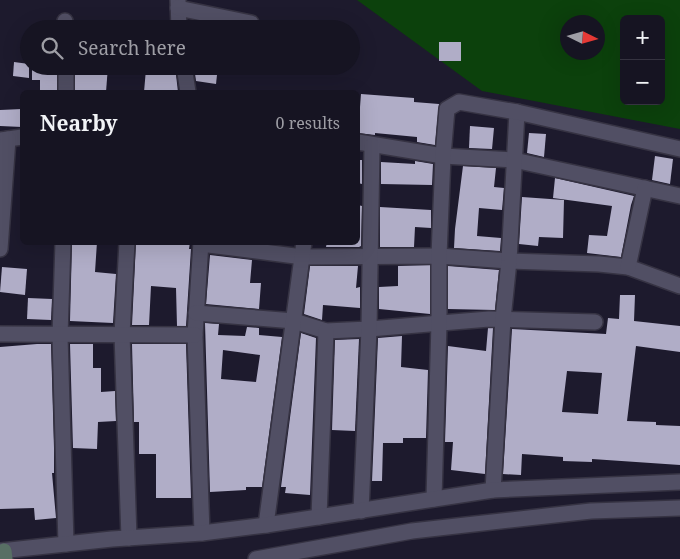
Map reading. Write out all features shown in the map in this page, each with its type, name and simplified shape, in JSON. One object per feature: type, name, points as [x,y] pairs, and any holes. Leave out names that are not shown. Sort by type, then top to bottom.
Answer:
[{"type":"street","points":[[179,20],[178,4],[240,20]]},
{"type":"street","points":[[66,75],[66,90]]},
{"type":"street","points":[[185,75],[188,90]]},
{"type":"street","points":[[434,498],[439,256],[443,156],[448,109],[452,104],[459,102],[517,112],[680,149]]},
{"type":"street","points":[[493,490],[517,112]]},
{"type":"street","points":[[0,249],[10,139]]},
{"type":"street","points":[[362,510],[370,256],[364,195],[365,144],[443,156],[514,160],[680,196]]},
{"type":"street","points":[[628,267],[645,188]]},
{"type":"street","points":[[62,245],[60,336],[66,544]]},
{"type":"street","points":[[127,245],[122,334],[129,538]]},
{"type":"street","points":[[201,245],[195,335],[202,533]]},
{"type":"street","points":[[230,245],[370,256],[439,256],[599,264],[628,267],[680,286]]},
{"type":"street","points":[[266,526],[304,250]]},
{"type":"street","points":[[196,313],[294,321],[326,331],[369,330],[503,319],[595,322]]},
{"type":"street","points":[[320,517],[326,331]]},
{"type":"street","points":[[0,334],[60,336],[122,334],[195,335]]},
{"type":"street","points":[[3,554],[66,544],[266,526],[493,490],[680,482]]},
{"type":"street","points":[[256,559],[412,531],[591,512],[680,508]]},
{"type":"green space","points":[[357,0],[680,0],[680,129],[482,91]]},
{"type":"building","points":[[439,42],[461,42],[461,61],[439,61]]},
{"type":"building","points":[[14,62],[20,63],[20,75],[29,75],[29,78],[13,76]]},
{"type":"building","points":[[32,75],[57,75],[57,90],[40,90],[40,80],[32,80]]},
{"type":"building","points":[[75,75],[107,75],[106,90],[75,90]]},
{"type":"building","points":[[145,75],[176,75],[178,90],[144,90]]},
{"type":"building","points":[[195,75],[217,75],[216,84],[196,81]]},
{"type":"building","points":[[361,94],[414,98],[414,102],[439,104],[435,145],[417,142],[417,137],[360,133]]},
{"type":"building","points":[[20,109],[20,127],[0,126],[0,110]]},
{"type":"building","points":[[470,126],[494,128],[492,149],[469,148]]},
{"type":"building","points":[[529,133],[546,134],[544,157],[527,153]]},
{"type":"building","points":[[655,156],[673,159],[670,184],[652,180]]},
{"type":"building","points":[[360,160],[362,160],[362,184],[360,184]]},
{"type":"building","points":[[415,161],[433,164],[432,185],[381,184],[381,162],[415,164]]},
{"type":"building","points":[[463,166],[496,168],[494,187],[504,188],[502,210],[479,208],[477,236],[501,238],[500,251],[454,248]]},
{"type":"building","points":[[555,178],[634,196],[621,257],[587,253],[589,235],[607,236],[612,206],[553,198]]},
{"type":"building","points":[[522,197],[564,200],[563,238],[539,237],[538,246],[519,244]]},
{"type":"building","points":[[360,206],[362,206],[361,246],[326,247],[326,245],[360,245]]},
{"type":"building","points":[[380,207],[431,210],[431,228],[415,227],[414,247],[380,247]]},
{"type":"building","points":[[72,245],[97,245],[95,272],[116,274],[113,323],[70,321]]},
{"type":"building","points":[[136,245],[190,245],[189,249],[191,249],[186,326],[177,326],[176,288],[151,286],[149,325],[132,325]]},
{"type":"building","points":[[210,255],[252,260],[250,283],[261,283],[259,309],[206,304]]},
{"type":"building","points":[[430,265],[430,314],[379,309],[379,287],[398,286],[398,266]]},
{"type":"building","points":[[310,266],[358,266],[356,288],[360,287],[360,308],[323,305],[322,320],[304,314]]},
{"type":"building","points":[[448,266],[499,270],[495,310],[448,309]]},
{"type":"building","points":[[2,267],[27,269],[25,295],[0,292]]},
{"type":"building","points":[[620,295],[635,295],[634,321],[680,326],[680,352],[636,346],[627,421],[656,422],[656,425],[680,426],[680,465],[592,459],[592,462],[563,461],[563,457],[522,454],[521,475],[503,474],[512,329],[606,334],[608,318],[619,319]],"holes":[[[567,371],[602,373],[598,414],[562,412]]]},
{"type":"building","points":[[28,298],[52,299],[51,320],[27,319]]},
{"type":"building","points":[[205,323],[219,324],[218,335],[245,336],[247,327],[259,328],[259,335],[282,337],[262,487],[246,487],[246,490],[210,492]],"holes":[[[223,350],[260,355],[256,382],[221,379]]]},
{"type":"building","points":[[488,328],[493,328],[485,474],[451,470],[453,442],[445,442],[448,346],[486,351]]},
{"type":"building","points":[[301,333],[316,338],[310,495],[285,493],[286,487],[281,487]]},
{"type":"building","points":[[402,336],[401,367],[428,370],[426,438],[403,438],[403,443],[383,443],[382,481],[372,481],[378,338]]},
{"type":"building","points":[[359,339],[355,431],[332,430],[335,340]]},
{"type":"building","points":[[51,344],[54,448],[54,473],[52,473],[56,518],[35,520],[34,508],[0,509],[0,347]]},
{"type":"building","points":[[70,344],[93,344],[93,368],[101,368],[101,392],[115,391],[116,421],[98,422],[97,449],[73,448]]},
{"type":"building","points":[[132,344],[186,344],[191,498],[156,498],[156,454],[139,454],[139,422],[134,422]]}]
